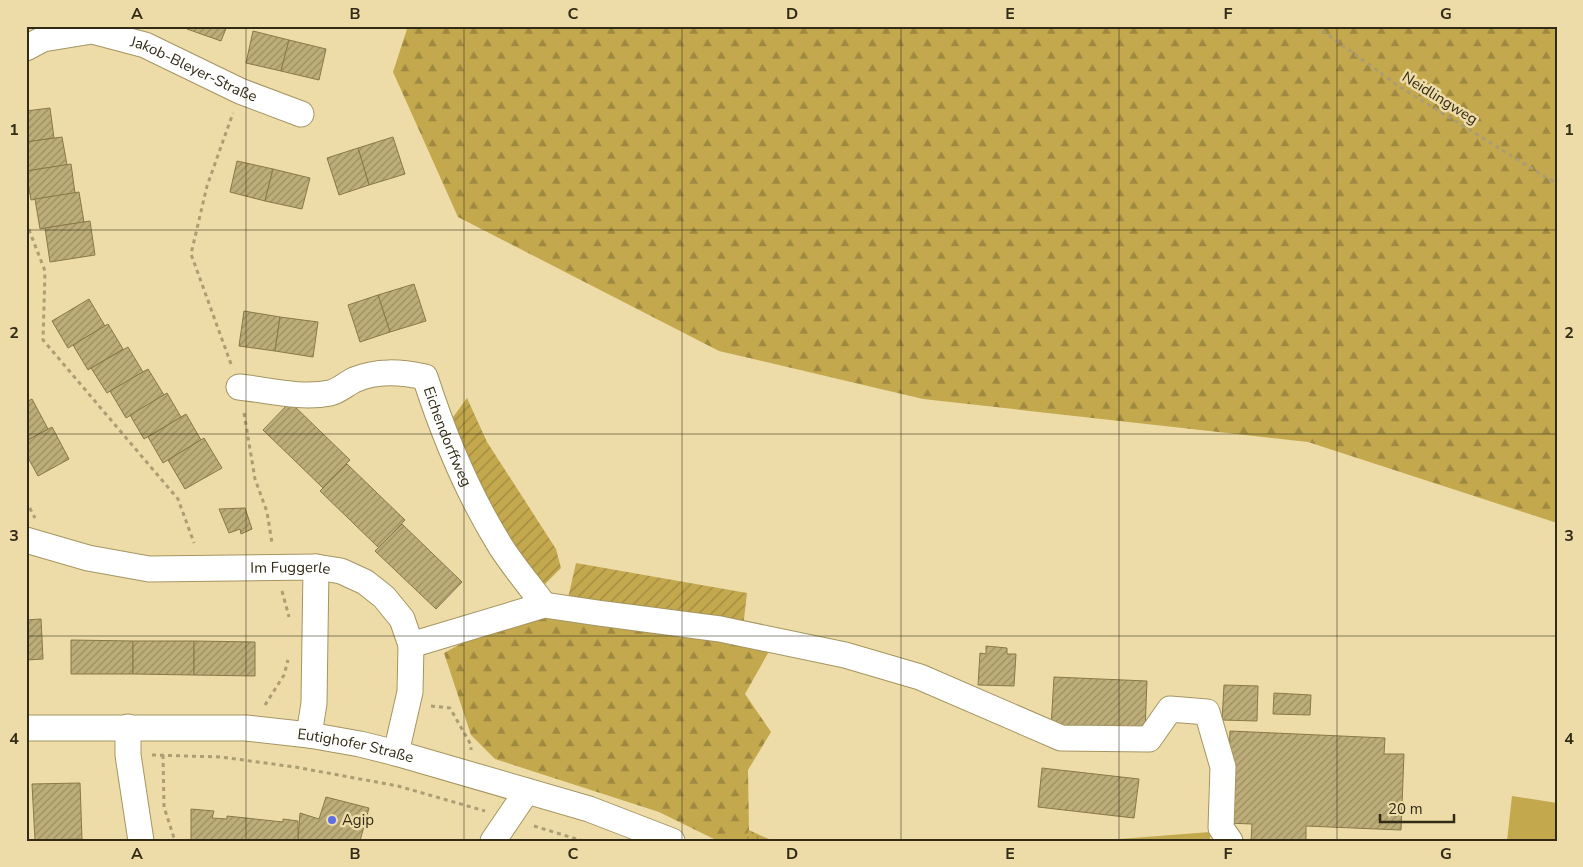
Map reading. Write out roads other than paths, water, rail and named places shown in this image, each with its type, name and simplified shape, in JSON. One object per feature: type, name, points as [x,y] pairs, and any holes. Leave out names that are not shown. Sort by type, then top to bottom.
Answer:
[{"type":"street","name":"Jakob-Bleyer-Straße","points":[[26,48],[43,39],[92,31],[145,45],[240,91],[301,114]]},
{"type":"street","name":"Eichendorffweg","points":[[239,387],[309,395],[332,392],[354,380],[370,375],[400,372],[425,377],[440,424],[468,487],[501,547],[544,605]]},
{"type":"street","name":"Im Fuggerle","points":[[26,540],[88,558],[149,569],[316,567],[341,572],[365,582],[384,597],[402,619],[411,645],[410,692],[396,753]]},
{"type":"street","points":[[309,735],[314,703],[316,567]]},
{"type":"street","points":[[411,645],[544,605],[720,629],[845,654],[920,677],[1061,738],[1149,739],[1170,709],[1207,712],[1223,767],[1221,828],[1230,841]]},
{"type":"street","name":"Eutighofer Straße","points":[[26,728],[246,728],[309,735],[360,744],[396,753],[589,808],[672,841]]},
{"type":"street","points":[[128,728],[128,755],[142,841]]},
{"type":"street","points":[[501,838],[527,791]]},
{"type":"place","name":"Agip","points":[[332,820]]}]
